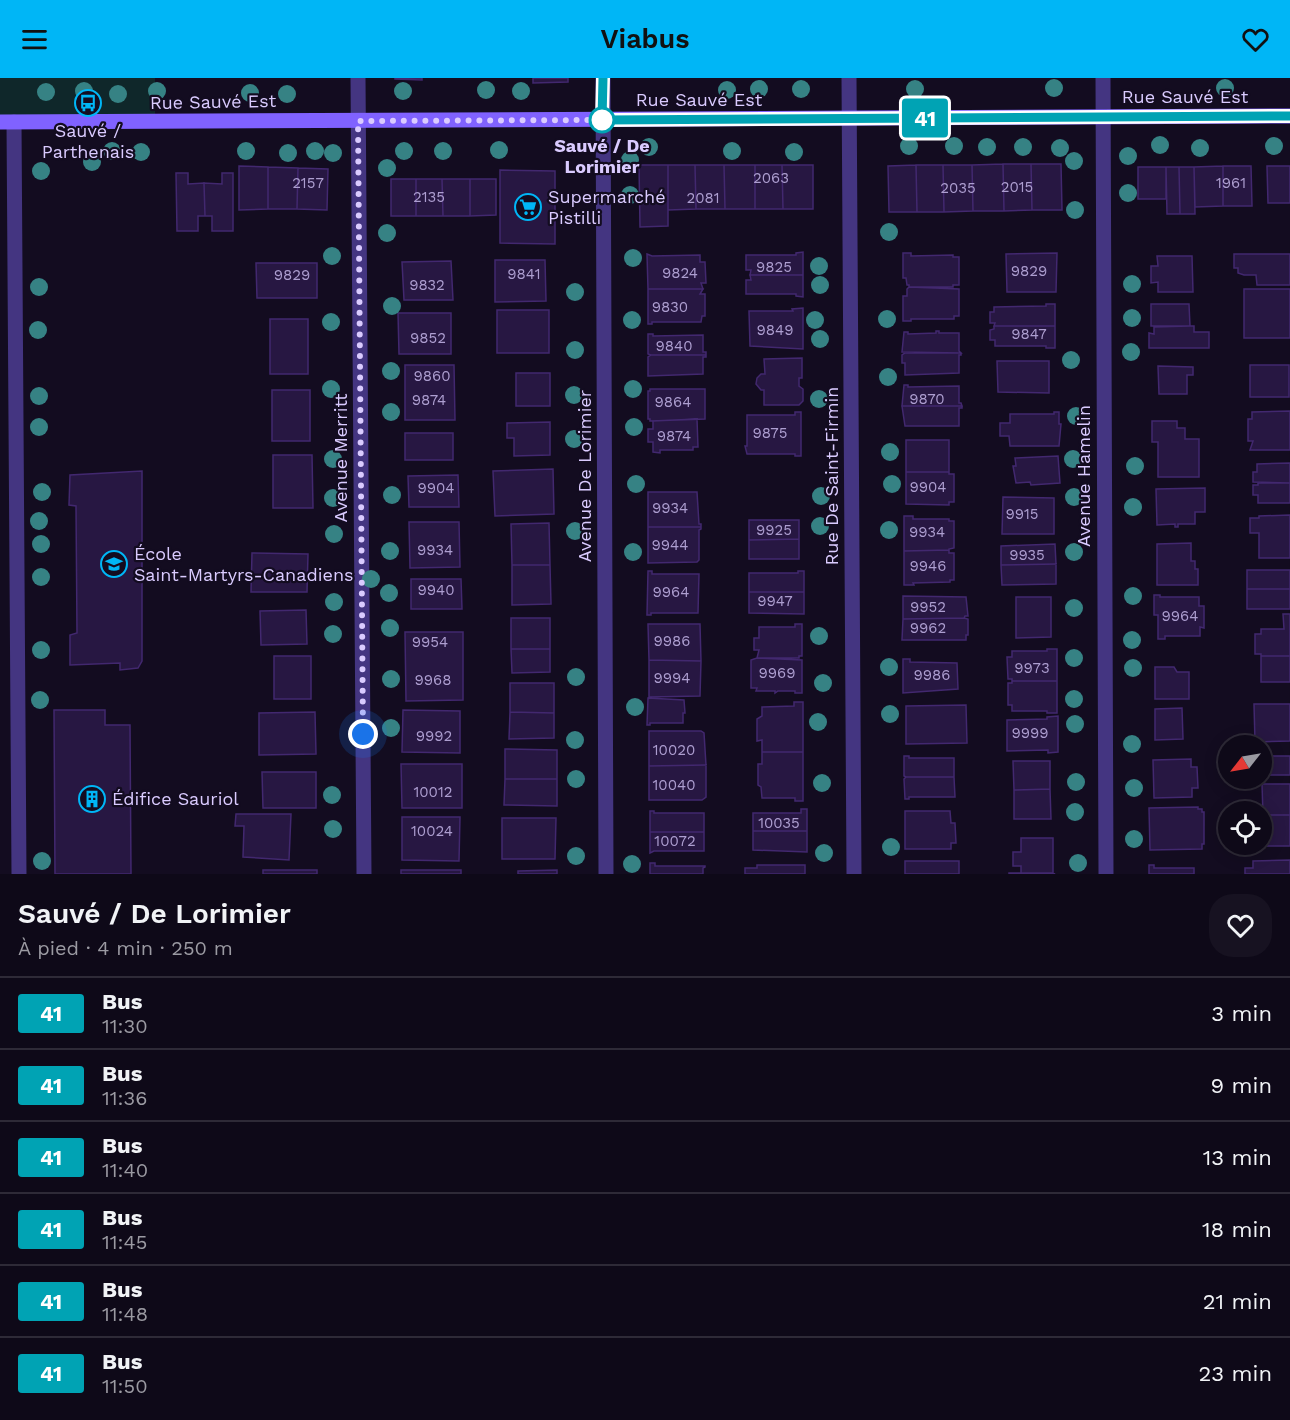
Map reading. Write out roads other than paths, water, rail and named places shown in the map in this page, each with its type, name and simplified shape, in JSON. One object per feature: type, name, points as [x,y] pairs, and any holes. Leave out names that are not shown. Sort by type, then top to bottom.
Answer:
[{"type":"main road","name":"Rue Sauvé Est","points":[[7,122],[1290,116]]},
{"type":"street","name":"Avenue Merritt","points":[[358,78],[364,874]]},
{"type":"street","name":"Avenue De Lorimier","points":[[603,78],[606,874]]},
{"type":"street","name":"Rue De Saint-Firmin","points":[[849,78],[854,874]]},
{"type":"street","name":"Avenue Hamelin","points":[[1103,78],[1106,874]]},
{"type":"street","points":[[7,122],[19,874]]},
{"type":"place","name":"Sauvé / Parthenais","points":[[88,103]]},
{"type":"place","name":"Sauvé / De Lorimier","points":[[602,120]]},
{"type":"place","name":"Supermarché Pistilli","points":[[528,207]]},
{"type":"place","name":"École Saint-Martyrs-Canadiens","points":[[114,564]]},
{"type":"place","name":"Édifice Sauriol","points":[[92,799]]}]
